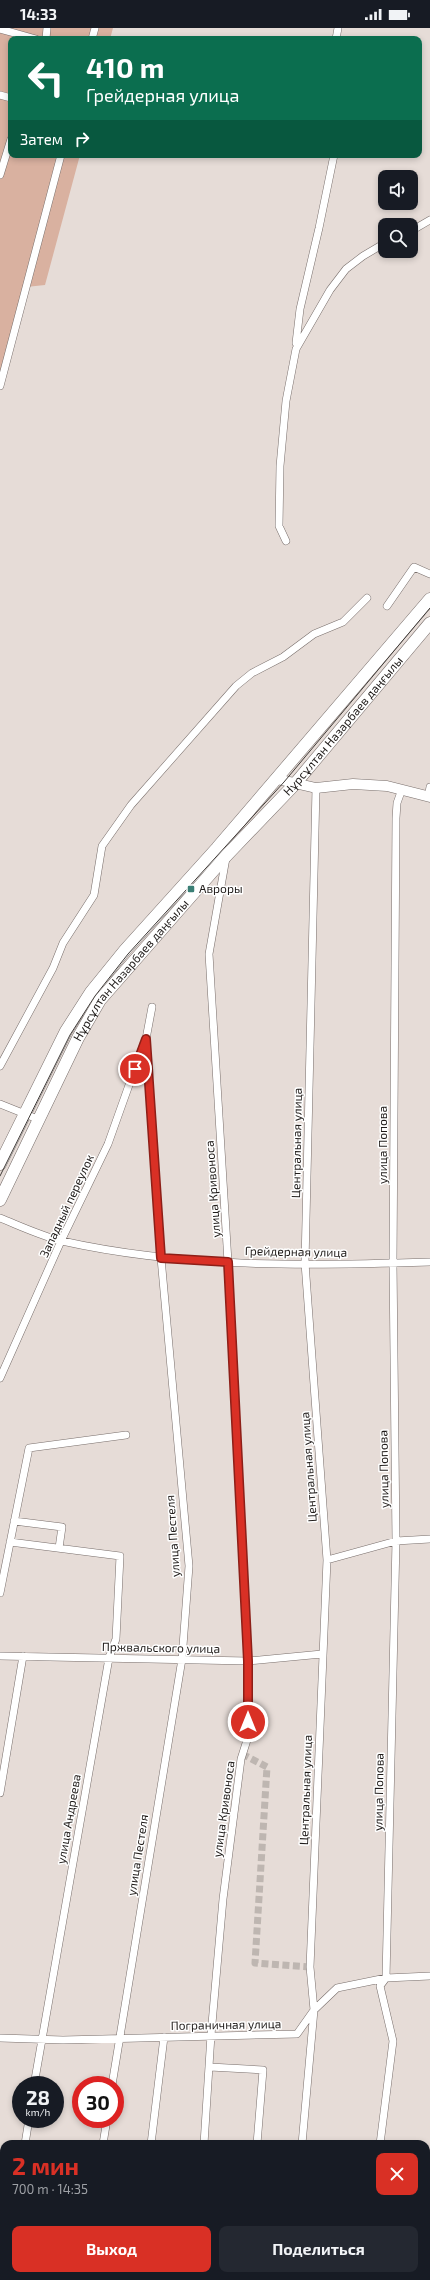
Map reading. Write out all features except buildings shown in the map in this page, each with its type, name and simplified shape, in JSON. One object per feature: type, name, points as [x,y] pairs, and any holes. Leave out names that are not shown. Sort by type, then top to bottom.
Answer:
[{"type":"highway","name":"Нұрсұлтан Назарбаев даңғылы","points":[[0,1200],[40,1120],[78,1038],[100,1000],[222,852],[277,779],[430,599]]},
{"type":"highway","name":"Нұрсұлтан Назарбаев даңғылы","points":[[0,1164],[66,1030],[91,992],[125,950],[222,852],[294,785],[430,623]]},
{"type":"street","points":[[0,29],[25,36]]},
{"type":"street","points":[[0,175],[3,158],[8,147]]},
{"type":"street","points":[[0,386],[60,158]]},
{"type":"street","points":[[286,542],[279,526],[280,466],[286,401],[296,349],[300,309],[333,158]]},
{"type":"street","points":[[418,227],[430,220]]},
{"type":"street","points":[[296,349],[326,296],[346,269],[378,247]]},
{"type":"street","points":[[387,606],[414,567],[430,574]]},
{"type":"street","points":[[0,1066],[53,968],[64,943],[94,895],[102,846],[131,806],[236,686],[252,673],[283,658],[314,634],[343,622],[366,598]]},
{"type":"street","points":[[277,779],[294,785],[316,788],[353,784],[402,789],[429,794]]},
{"type":"street","name":"Центральная улица","points":[[302,2140],[314,2010],[310,1967],[327,1560],[305,1263],[316,788]]},
{"type":"street","name":"улица Попова","points":[[381,2140],[393,2042],[380,1986],[386,1978],[396,1541],[393,1263],[396,818],[397,803],[402,789]]},
{"type":"street","name":"улица Кривоноса","points":[[204,2140],[211,2035],[223,1899],[241,1759],[248,1737],[248,1661],[228,1262],[209,954],[222,852]]},
{"type":"street","name":"улица Пестеля","points":[[113,2076],[182,1659],[188,1566],[161,1258],[146,1039],[152,1006]]},
{"type":"street","name":"Западный переулок","points":[[0,1378],[61,1241],[108,1144],[146,1039]]},
{"type":"street","points":[[0,1104],[40,1120]]},
{"type":"street","name":"Грейдерная улица","points":[[0,1218],[61,1241],[161,1258],[228,1262],[430,1262]]},
{"type":"street","points":[[0,1593],[29,1448],[126,1435]]},
{"type":"street","points":[[10,1542],[59,1548],[62,1527],[14,1521]]},
{"type":"street","points":[[327,1560],[396,1541],[430,1539]]},
{"type":"street","name":"улица Андреева","points":[[35,2076],[109,1658],[116,1639],[120,1556],[59,1548]]},
{"type":"street","name":"Пржвальского улица","points":[[0,1656],[248,1661],[322,1654]]},
{"type":"street","points":[[0,1793],[23,1656]]},
{"type":"street","name":"Пограничная улица","points":[[0,2038],[41,2038],[63,2040],[119,2037],[297,2034],[314,2010],[337,1988],[386,1978],[430,1976]]},
{"type":"street","points":[[151,2140],[164,2037]]},
{"type":"street","points":[[210,2067],[263,2070],[257,2140]]},
{"type":"street","points":[[26,2140],[28,2128]]},
{"type":"street","points":[[104,2140],[106,2128]]},
{"type":"shaded area","points":[[0,28],[113,28],[111,36],[8,36],[8,158],[79,158],[45,285],[26,287],[0,386]]},
{"type":"tunnel","points":[[242,1754],[267,1767],[255,1963],[310,1967]]},
{"type":"tram line","points":[[0,1176],[70,1035],[95,996],[128,954],[284,782],[430,608]]},
{"type":"place","name":"Авроры","points":[[191,889]]},
{"type":"route","points":[[135,1069],[146,1039],[161,1258],[228,1262],[248,1661],[248,1722]]}]
